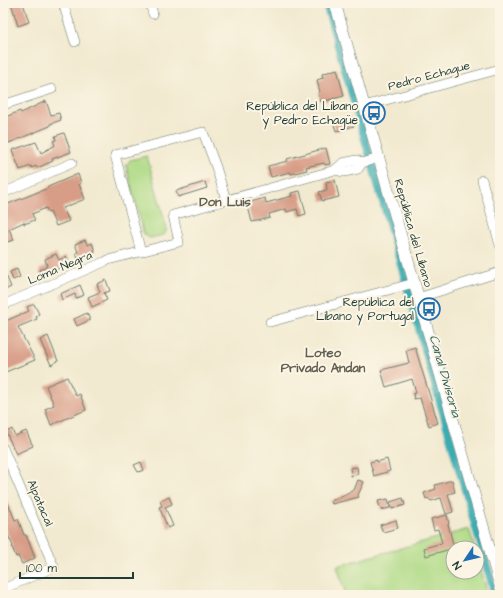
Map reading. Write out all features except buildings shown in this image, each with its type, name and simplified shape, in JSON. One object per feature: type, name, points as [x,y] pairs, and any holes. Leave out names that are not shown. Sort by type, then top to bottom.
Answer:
[{"type":"main road","name":"República del Líbano","points":[[335,3],[500,586]]},
{"type":"street","points":[[63,3],[75,42]]},
{"type":"street","points":[[150,3],[153,14]]},
{"type":"street","name":"Pedro Echague","points":[[364,106],[500,69]]},
{"type":"street","points":[[3,105],[52,89]]},
{"type":"street","points":[[141,252],[115,155],[203,132],[226,200],[335,170],[344,172],[358,169],[362,163],[379,158]]},
{"type":"street","points":[[3,193],[72,163]]},
{"type":"street","points":[[482,180],[500,245]]},
{"type":"street","name":"Loma Negra","points":[[3,305],[106,262],[180,242],[173,215],[226,200]]},
{"type":"street","points":[[418,298],[500,272]]},
{"type":"street","points":[[270,322],[414,283]]},
{"type":"street","name":"Alpatacal","points":[[3,448],[54,567],[3,590]]},
{"type":"green space","points":[[147,156],[167,229],[164,235],[150,238],[144,235],[126,166],[130,160]]},
{"type":"green space","points":[[469,529],[472,540],[445,540],[445,580],[484,580],[488,595],[346,595],[337,566]]},
{"type":"waterway","name":"Canal Divisoria","points":[[326,3],[370,157]]},
{"type":"waterway","name":"Canal Divisoria","points":[[372,163],[495,595]]},
{"type":"place","name":"República del Líbano y Pedro Echagüe","points":[[374,113]]},
{"type":"place","name":"República del Líbano y Portugal","points":[[429,309]]},
{"type":"district","name":"Don Luis","points":[[225,202]]},
{"type":"district","name":"Loteo Privado Andan","points":[[323,360]]}]
